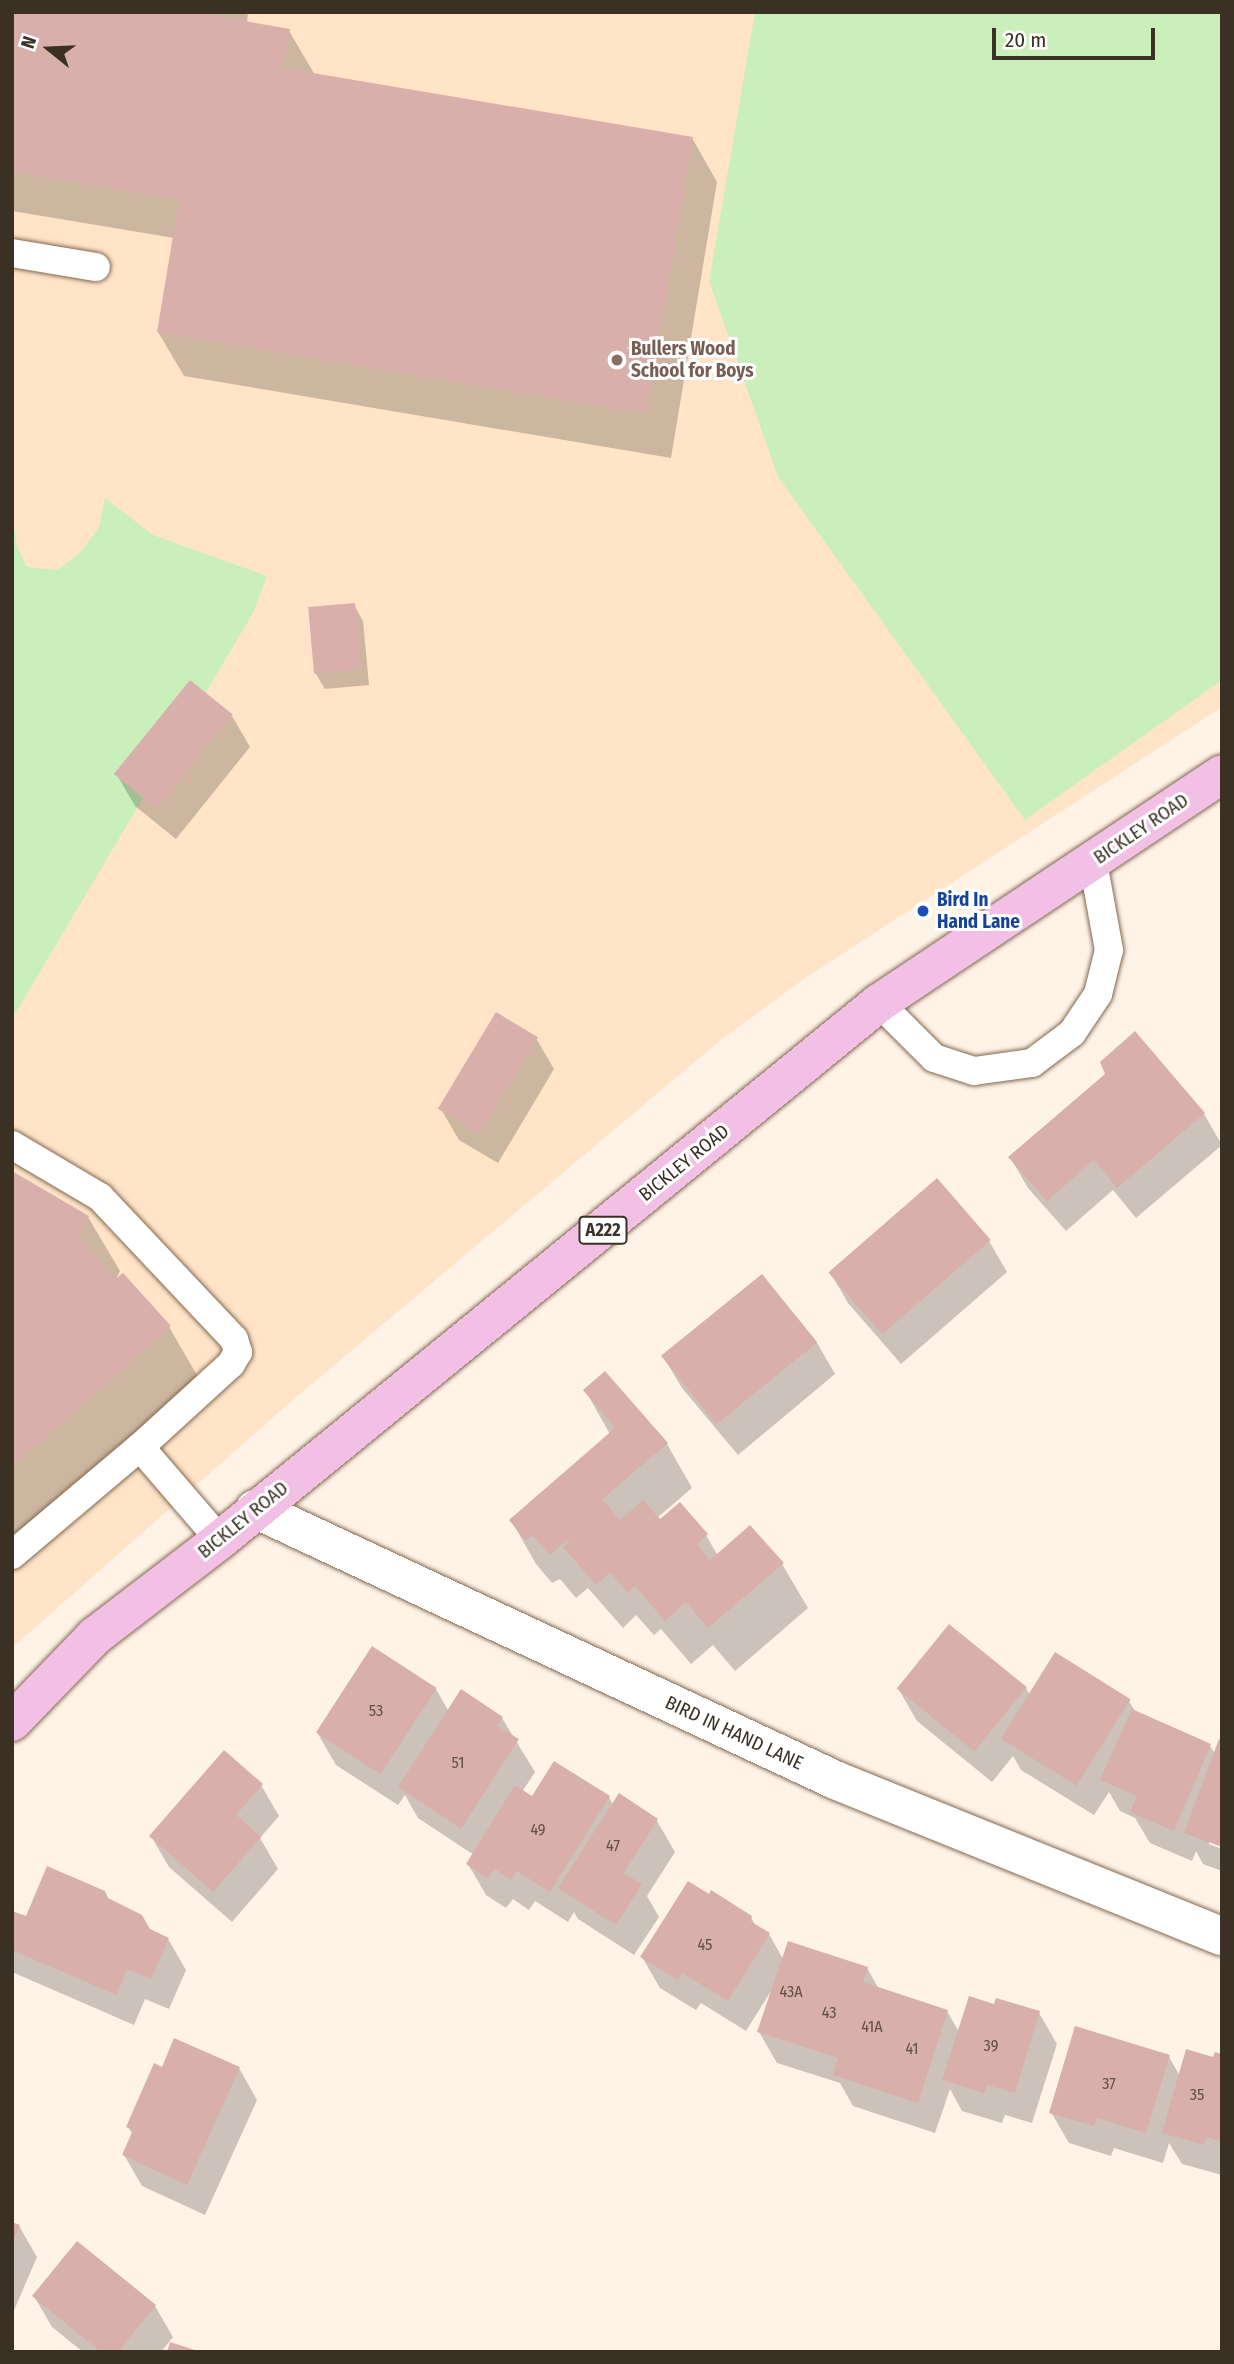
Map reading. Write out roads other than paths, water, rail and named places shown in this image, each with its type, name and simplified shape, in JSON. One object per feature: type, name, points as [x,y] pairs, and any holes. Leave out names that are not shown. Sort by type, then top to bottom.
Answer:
[{"type":"main road","name":"BICKLEY ROAD","points":[[12,1721],[95,1636],[220,1540],[879,1003],[1222,774]]},
{"type":"street","name":"BIRD IN HAND LANE","points":[[255,1509],[835,1780],[1222,1936]]},
{"type":"lane","points":[[12,253],[96,267]]},
{"type":"lane","points":[[879,1003],[934,1058],[974,1071],[1032,1063],[1072,1032],[1098,993],[1109,950],[1093,862]]},
{"type":"lane","points":[[12,1145],[100,1196],[234,1339],[238,1352],[231,1364],[140,1447],[12,1555]]},
{"type":"lane","points":[[140,1447],[220,1540]]},
{"type":"place","name":"Bullers Wood School for Boys","points":[[617,360]]},
{"type":"place","name":"Bird In Hand Lane","points":[[923,911]]}]
